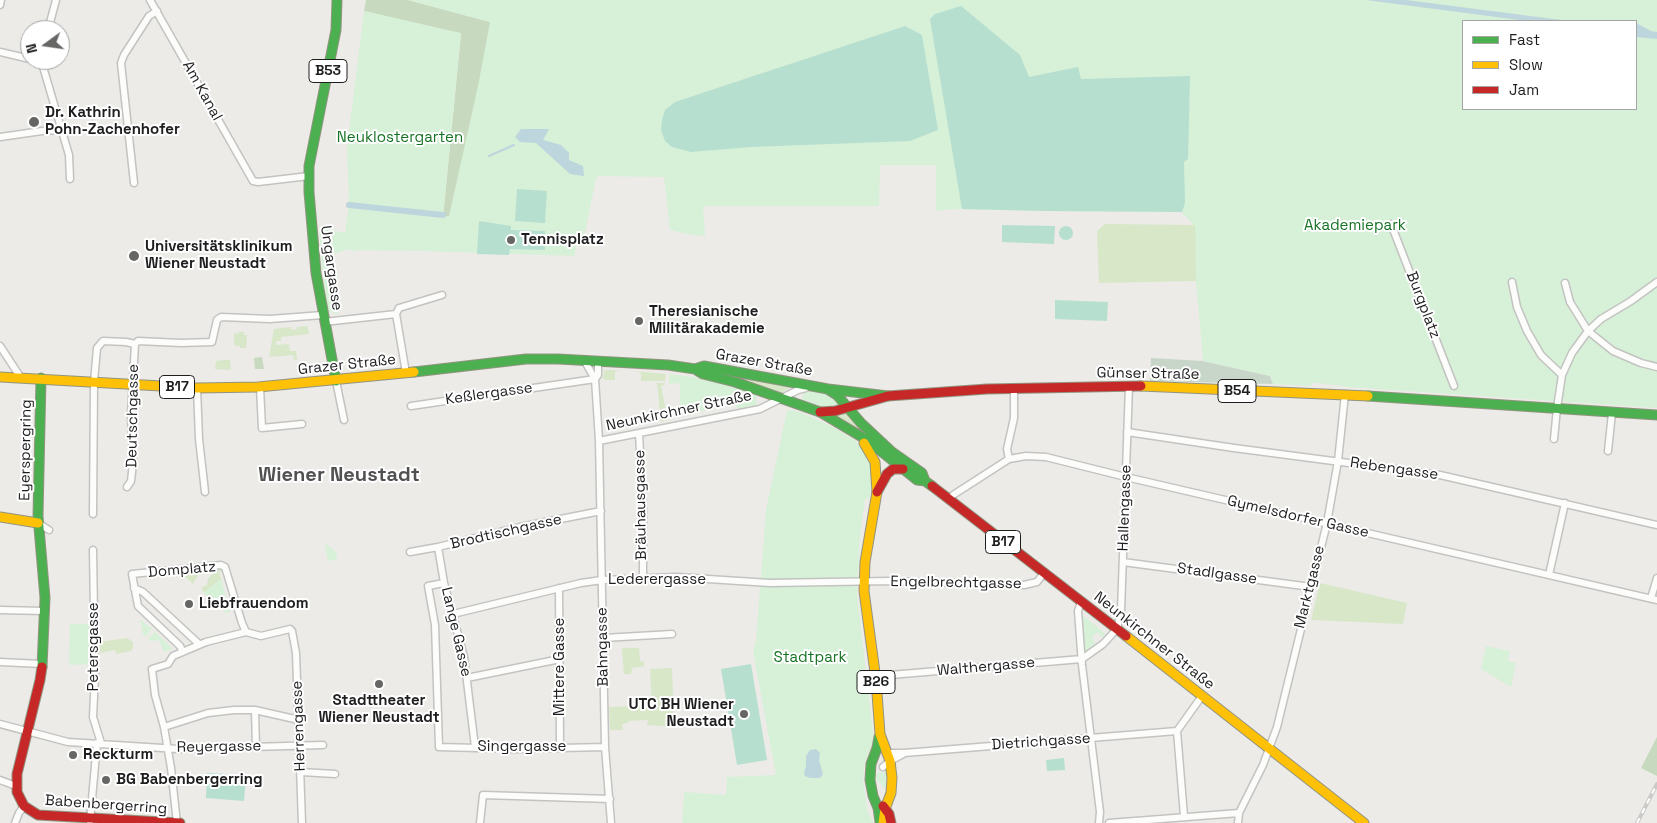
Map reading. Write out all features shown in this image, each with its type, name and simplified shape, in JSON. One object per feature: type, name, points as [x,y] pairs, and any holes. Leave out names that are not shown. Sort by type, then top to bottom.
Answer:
[{"type":"main road","name":"Ungargasse","points":[[336,381],[313,245],[309,176],[313,140],[336,30],[337,0]]},
{"type":"main road","name":"Grazer Straße","points":[[0,376],[197,388],[260,387],[336,381],[526,359],[584,360],[695,368],[708,367],[828,389]]},
{"type":"main road","name":"Grazer Straße","points":[[695,368],[703,374],[735,382],[820,412]]},
{"type":"main road","name":"Eyerspergring","points":[[16,786],[17,774],[40,680],[42,664],[45,598],[38,522],[41,378]]},
{"type":"main road","name":"Günser Straße","points":[[888,396],[1014,388],[1129,386],[1345,394],[1657,415]]},
{"type":"main road","points":[[805,407],[802,399],[810,387]]},
{"type":"main road","name":"B54","points":[[828,389],[888,396]]},
{"type":"main road","name":"B17","points":[[828,389],[848,406],[861,423],[880,442]]},
{"type":"main road","name":"B54","points":[[848,406],[888,396]]},
{"type":"main road","points":[[861,423],[859,415],[861,408],[867,401]]},
{"type":"main road","points":[[820,412],[836,411],[848,406]]},
{"type":"main road","name":"Neunkirchner Straße","points":[[820,412],[922,473],[925,482]]},
{"type":"main road","name":"B26","points":[[860,437],[875,462],[879,489]]},
{"type":"main road","name":"B26","points":[[880,442],[888,453],[865,562],[864,582],[876,680],[880,734],[892,786],[881,823]]},
{"type":"main road","points":[[875,462],[888,453]]},
{"type":"main road","name":"Neunkirchner Straße","points":[[888,453],[903,470],[917,480],[925,482],[949,499],[1364,823]]},
{"type":"main road","points":[[879,489],[887,474],[893,469],[903,470]]},
{"type":"main road","points":[[0,517],[38,522]]},
{"type":"main road","name":"B26","points":[[880,734],[870,774],[871,790],[881,823]]},
{"type":"main road","points":[[870,774],[873,770],[887,763]]},
{"type":"main road","name":"Babenbergerring","points":[[16,786],[19,799],[24,806],[38,815],[90,821],[178,823]]},
{"type":"main road","points":[[871,790],[875,792],[890,816],[891,823]]},
{"type":"street","points":[[0,5],[1,0]]},
{"type":"street","points":[[51,20],[56,0]]},
{"type":"street","name":"Am Kanal","points":[[151,0],[253,181],[309,176]]},
{"type":"street","points":[[134,182],[122,63],[124,55],[149,16],[157,11]]},
{"type":"street","points":[[0,52],[20,57]]},
{"type":"street","points":[[42,70],[69,155],[70,179]]},
{"type":"street","points":[[0,137],[62,130]]},
{"type":"street","name":"Burgplatz","points":[[1392,224],[1454,386]]},
{"type":"street","points":[[1512,282],[1517,308],[1527,331],[1541,355],[1562,374]]},
{"type":"street","points":[[1554,439],[1562,374],[1572,353],[1588,331],[1601,319],[1631,301],[1657,282]]},
{"type":"street","points":[[1566,283],[1570,302],[1588,331],[1613,351],[1640,363],[1657,367]]},
{"type":"street","points":[[406,372],[396,314],[399,308],[442,295]]},
{"type":"street","points":[[93,514],[94,382],[97,348],[103,341],[135,344],[138,341],[212,342],[217,320],[221,317],[270,319],[396,314]]},
{"type":"street","name":"Deutschgasse","points":[[127,487],[131,480],[133,463],[131,414],[135,344]]},
{"type":"street","points":[[0,346],[21,378]]},
{"type":"street","points":[[584,360],[596,379]]},
{"type":"street","name":"Bahngasse","points":[[598,361],[598,375],[596,379],[600,441],[606,747],[611,823]]},
{"type":"street","name":"Keßlergasse","points":[[411,406],[596,379]]},
{"type":"street","name":"Ungargasse","points":[[336,381],[344,420]]},
{"type":"street","name":"Hallengasse","points":[[1117,629],[1120,620],[1123,562],[1129,386]]},
{"type":"street","points":[[260,387],[262,428],[302,424]]},
{"type":"street","name":"Neunkirchner Straße","points":[[600,441],[760,409],[798,390],[810,387]]},
{"type":"street","points":[[197,388],[204,492]]},
{"type":"street","points":[[1009,459],[1006,449],[1014,418],[1014,388]]},
{"type":"street","name":"Neunkirchner Straße","points":[[762,391],[766,400],[764,406]]},
{"type":"street","name":"Marktgasse","points":[[1239,813],[1263,765],[1277,727],[1327,523],[1338,461],[1345,394]]},
{"type":"street","points":[[1608,451],[1612,413]]},
{"type":"street","name":"Rebengasse","points":[[1127,432],[1456,478],[1657,524]]},
{"type":"street","name":"Bräuhausgasse","points":[[639,433],[643,577]]},
{"type":"street","name":"Gymelsdorfer Gasse","points":[[949,499],[1009,459],[1026,456],[1046,457],[1654,599]]},
{"type":"street","points":[[1549,575],[1564,503]]},
{"type":"street","name":"Brodtischgasse","points":[[410,552],[438,548],[520,527],[601,511]]},
{"type":"street","points":[[38,522],[49,530]]},
{"type":"street","name":"Lange Gasse","points":[[438,548],[444,583],[464,657],[474,747]]},
{"type":"street","name":"Petersgasse","points":[[93,550],[95,675],[93,717],[99,743]]},
{"type":"street","name":"Stadlgasse","points":[[1123,562],[1311,587]]},
{"type":"street","name":"Domplatz","points":[[183,652],[180,646],[138,606],[132,574],[221,565],[225,567],[246,632]]},
{"type":"street","name":"Engelbrechtgasse","points":[[864,582],[1024,585],[1034,583],[1044,573]]},
{"type":"street","name":"Lederergasse","points":[[453,614],[560,588],[602,580],[677,577],[770,583],[864,582]]},
{"type":"street","points":[[1654,599],[1657,578]]},
{"type":"street","name":"Singergasse","points":[[444,583],[428,586],[435,625],[439,747],[516,749],[606,747]]},
{"type":"street","points":[[134,588],[143,592],[199,644]]},
{"type":"street","name":"Mittere Gasse","points":[[560,588],[560,747]]},
{"type":"street","points":[[1081,602],[1078,611],[1100,812],[1099,823]]},
{"type":"street","points":[[0,610],[44,611]]},
{"type":"street","name":"Herrengasse","points":[[246,632],[261,636],[292,629],[296,653],[302,823]]},
{"type":"street","points":[[1082,659],[1103,644],[1117,629]]},
{"type":"street","points":[[178,823],[164,727],[155,695],[152,669],[168,664],[173,656],[199,644],[246,632]]},
{"type":"street","points":[[604,638],[672,634]]},
{"type":"street","points":[[467,678],[560,659]]},
{"type":"street","name":"Walthergasse","points":[[890,675],[1082,659]]},
{"type":"street","points":[[0,662],[42,664]]},
{"type":"street","points":[[1184,816],[1177,731],[1202,696]]},
{"type":"street","points":[[164,727],[208,713],[234,710],[255,710],[299,720]]},
{"type":"street","points":[[255,710],[256,747]]},
{"type":"street","name":"Reyergasse","points":[[0,724],[68,742],[178,749],[322,745]]},
{"type":"street","name":"Dietrichgasse","points":[[887,763],[904,753],[1177,731]]},
{"type":"street","points":[[90,821],[99,743]]},
{"type":"street","points":[[301,772],[335,774]]},
{"type":"street","points":[[0,780],[16,786]]},
{"type":"street","points":[[480,823],[483,795],[610,799]]},
{"type":"street","points":[[15,823],[24,806]]},
{"type":"street","points":[[1109,823],[1239,813],[1238,823]]},
{"type":"green space","points":[[366,0],[408,0],[490,22],[633,0],[449,216],[443,217],[461,34],[364,11]]},
{"type":"green space","name":"Akademiepark","points":[[408,0],[1657,0],[1657,408],[1348,387],[1319,383],[1312,383],[1311,386],[1273,384],[1270,376],[1203,361],[1196,281],[1195,225],[1182,212],[952,209],[936,211],[936,165],[880,165],[879,206],[703,206],[705,236],[670,230],[664,177],[599,176],[596,178],[585,233],[576,239],[575,256],[422,251],[355,250],[354,252],[346,249],[335,253],[335,272],[338,272],[338,314],[328,311],[323,284],[319,227],[345,233],[349,203],[347,148],[364,11],[461,33],[443,217],[449,216],[490,22]]},
{"type":"green space","points":[[961,6],[1020,55],[1029,77],[1078,67],[1081,79],[1190,76],[1188,159],[1184,162],[1185,203],[1182,212],[962,209],[930,19],[935,14]]},
{"type":"green space","points":[[905,26],[922,35],[938,130],[910,141],[751,147],[691,152],[672,147],[665,141],[661,130],[662,120],[665,110],[675,102]]},
{"type":"green space","name":"Tennisplatz","points":[[517,189],[547,191],[545,223],[515,221]]},
{"type":"green space","points":[[1185,203],[1319,383],[1312,383],[1311,386],[1198,301],[1196,281],[1099,283],[1097,231],[1105,224],[1194,225],[1182,212]]},
{"type":"green space","name":"Tennisplatz","points":[[479,221],[511,226],[511,230],[545,231],[545,250],[510,249],[509,255],[477,254]]},
{"type":"green space","points":[[1002,225],[1055,226],[1054,244],[1002,242]]},
{"type":"green space","points":[[1063,226],[1069,226],[1073,233],[1069,240],[1063,240],[1059,236],[1059,230]]},
{"type":"green space","points":[[1055,300],[1108,302],[1107,321],[1055,319]]},
{"type":"green space","points":[[307,326],[309,334],[281,337],[281,341],[276,341],[276,345],[289,344],[290,351],[296,351],[297,360],[294,360],[293,355],[269,357],[274,329],[291,327],[292,330],[297,329],[297,327]]},
{"type":"green space","points":[[238,332],[244,332],[244,335],[247,335],[246,348],[234,345],[234,333],[238,334]]},
{"type":"green space","points":[[262,357],[264,369],[255,369],[254,358]]},
{"type":"green space","points":[[1151,358],[1203,361],[1270,376],[1273,384],[1150,381]]},
{"type":"green space","points":[[230,360],[231,370],[215,369],[216,361]]},
{"type":"green space","points":[[624,370],[615,371],[615,380],[605,380],[603,378],[604,371]]},
{"type":"green space","points":[[633,371],[666,374],[665,381],[641,381],[641,373]]},
{"type":"green space","points":[[713,371],[792,387],[780,393]]},
{"type":"green space","points":[[669,374],[709,379],[756,393],[756,403],[760,409],[742,413],[735,405],[676,416],[680,412],[680,383],[669,384]]},
{"type":"green space","points":[[657,383],[665,383],[665,385],[661,386],[668,420],[661,422]]},
{"type":"green space","points":[[814,386],[847,406],[835,411],[805,407],[802,399],[804,392],[806,388]]},
{"type":"green space","name":"Stadtpark","points":[[787,410],[800,412],[833,427],[853,439],[872,462],[872,484],[869,499],[865,499],[860,536],[857,594],[874,740],[865,762],[863,781],[868,813],[874,823],[682,823],[684,792],[726,795],[727,777],[776,775],[753,651],[756,641],[766,510]]},
{"type":"green space","points":[[846,410],[878,445],[848,422],[835,415]]},
{"type":"green space","points":[[326,544],[336,552],[337,558],[334,560],[328,561]]},
{"type":"green space","points":[[221,568],[224,570],[219,572],[221,579],[204,593],[201,588],[207,585],[208,579],[217,569]]},
{"type":"green space","points":[[207,569],[198,575],[193,584],[178,570],[191,572]]},
{"type":"green space","points":[[221,579],[230,612],[226,613],[204,593]]},
{"type":"green space","points":[[1320,583],[1407,603],[1403,624],[1311,620]]},
{"type":"green space","points":[[1082,615],[1106,634],[1102,637],[1097,632],[1092,637],[1095,643],[1085,654],[1082,644]]},
{"type":"green space","points":[[141,620],[151,628],[154,625],[146,637],[139,622]]},
{"type":"green space","points":[[70,624],[92,624],[91,664],[69,665]]},
{"type":"green space","points":[[158,629],[156,633],[173,649],[164,652],[159,640],[150,641],[148,639]]},
{"type":"green space","points":[[127,638],[133,642],[131,651],[116,654],[115,650],[99,653],[99,642]]},
{"type":"green space","points":[[1486,646],[1510,651],[1508,661],[1516,663],[1511,687],[1481,669]]},
{"type":"green space","points":[[622,648],[639,648],[640,661],[644,662],[644,666],[632,668],[631,674],[624,674]]},
{"type":"green space","name":"UTC BH Wiener Neustadt","points":[[751,664],[767,760],[737,765],[721,669]]},
{"type":"green space","points":[[672,668],[674,727],[647,725],[648,720],[628,721],[628,723],[622,724],[623,730],[610,730],[609,707],[652,705],[650,669]]},
{"type":"green space","points":[[1657,737],[1657,776],[1641,768]]},
{"type":"green space","points":[[1064,758],[1065,770],[1047,771],[1046,760]]},
{"type":"green space","points":[[878,772],[887,773],[888,789],[874,777]]},
{"type":"green space","points":[[207,773],[246,775],[244,801],[206,798]]},
{"type":"water","points":[[1366,0],[1406,0],[1561,20],[1519,20]]},
{"type":"water","points":[[1637,24],[1657,32],[1657,39],[1637,37]]},
{"type":"water","points":[[521,129],[549,129],[543,140],[561,145],[569,153],[569,160],[583,166],[584,176],[570,174],[536,143],[520,142],[515,137]]},
{"type":"water","points":[[816,749],[820,753],[819,760],[823,774],[820,778],[810,778],[805,776],[804,773],[806,756],[810,750]]},
{"type":"waterway","points":[[489,156],[514,145]]},
{"type":"waterway","points":[[349,205],[443,215]]},
{"type":"railway","points":[[1637,823],[1657,784]]},
{"type":"traffic: fast","points":[[336,381],[316,273],[309,192],[309,166],[336,30],[337,0]]},
{"type":"traffic: fast","points":[[414,372],[526,359],[668,365],[695,369],[704,366],[828,389],[888,396]]},
{"type":"traffic: fast","points":[[695,369],[703,374],[735,382],[820,412],[867,440],[917,480],[925,481],[932,486]]},
{"type":"traffic: fast","points":[[41,378],[38,516],[45,598],[42,667]]},
{"type":"traffic: fast","points":[[829,390],[837,395],[861,423],[892,452],[922,473],[925,481]]},
{"type":"traffic: fast","points":[[1368,396],[1657,415]]},
{"type":"traffic: fast","points":[[879,737],[871,764],[870,780],[880,822]]},
{"type":"traffic: slow","points":[[0,377],[197,388],[258,387],[414,372]]},
{"type":"traffic: slow","points":[[1141,386],[1368,396]]},
{"type":"traffic: slow","points":[[864,443],[875,462],[877,492],[865,562],[864,591],[876,680],[880,734],[890,761],[892,778],[891,793],[885,809],[883,823]]},
{"type":"traffic: slow","points":[[0,517],[38,523]]},
{"type":"traffic: slow","points":[[1126,636],[1364,823]]},
{"type":"traffic: jam","points":[[820,412],[835,411],[888,396],[987,389],[1141,386]]},
{"type":"traffic: jam","points":[[877,492],[887,474],[893,469],[903,469]]},
{"type":"traffic: jam","points":[[932,486],[1126,636]]},
{"type":"traffic: jam","points":[[42,667],[17,774],[17,792],[24,806],[38,815],[180,823]]},
{"type":"traffic: jam","points":[[883,806],[889,814],[891,823]]},
{"type":"place","name":"Dr. Kathrin Pohn-Zachenhofer","points":[[34,122]]},
{"type":"place","name":"Tennisplatz","points":[[511,240]]},
{"type":"place","name":"Universitätsklinikum Wiener Neustadt","points":[[134,256]]},
{"type":"place","name":"Theresianische Militärakademie","points":[[639,321]]},
{"type":"place","name":"Liebfrauendom","points":[[189,604]]},
{"type":"place","name":"Stadttheater Wiener Neustadt","points":[[379,684]]},
{"type":"place","name":"UTC BH Wiener Neustadt","points":[[744,714]]},
{"type":"place","name":"Reckturm","points":[[73,755]]},
{"type":"place","name":"BG Babenbergerring","points":[[106,780]]},
{"type":"district","name":"Wiener Neustadt","points":[[339,476]]},
{"type":"park label","name":"Neuklostergarten","points":[[400,138]]}]
